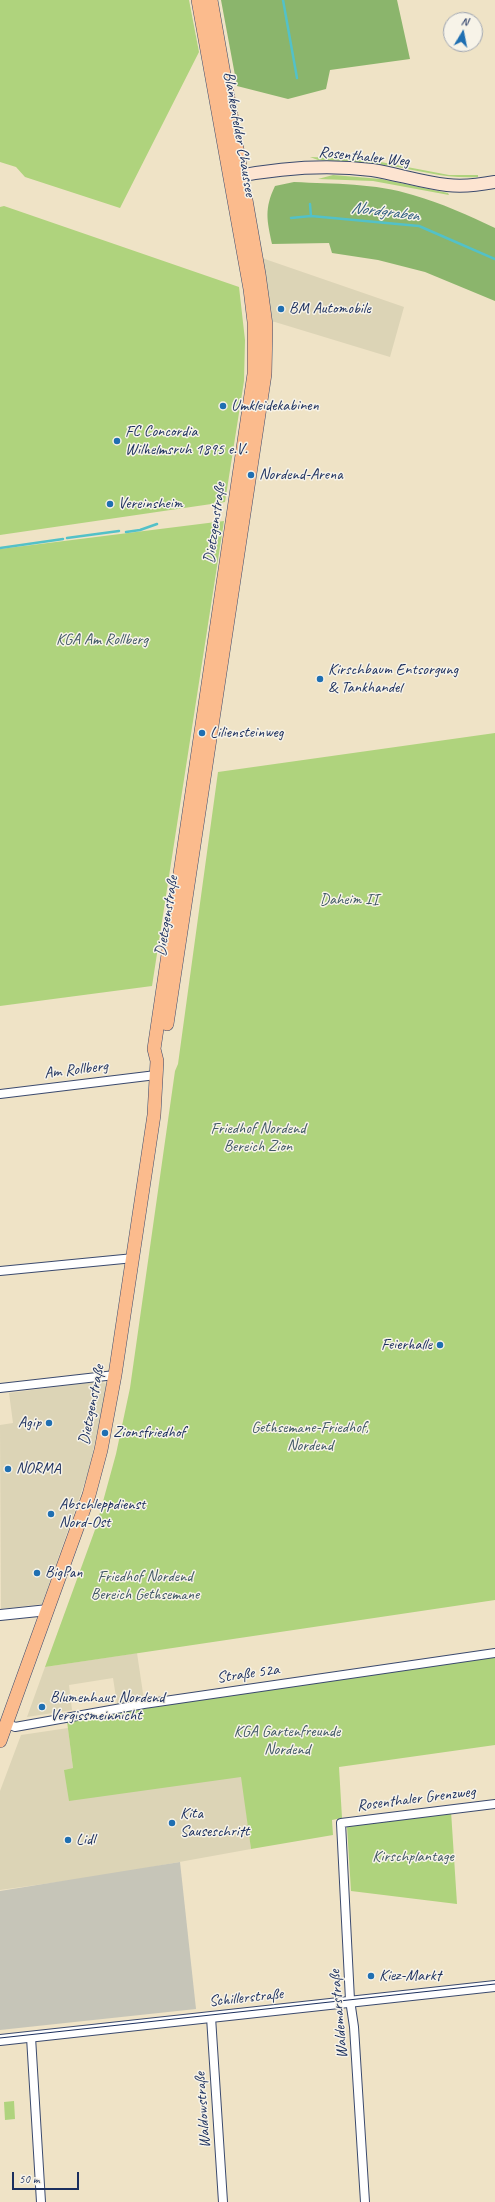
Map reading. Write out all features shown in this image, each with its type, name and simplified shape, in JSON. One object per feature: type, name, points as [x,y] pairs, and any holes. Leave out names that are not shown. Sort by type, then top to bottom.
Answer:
[{"type":"main road","name":"Blankenfelder Chaussee","points":[[198,0],[236,177],[253,274]]},
{"type":"main road","name":"Blankenfelder Chaussee","points":[[210,0],[236,177]]},
{"type":"main road","name":"Rosenthaler Weg","points":[[236,177],[275,169],[308,167],[370,170],[446,185],[473,186],[495,182]]},
{"type":"main road","name":"Dietzgenstraße","points":[[0,1741],[93,1481],[101,1450],[115,1375],[134,1258],[154,1115],[157,1061],[154,1049],[200,775],[240,510],[255,361],[253,274]]},
{"type":"street","name":"Am Rollberg","points":[[0,1094],[156,1075]]},
{"type":"street","points":[[0,1271],[134,1258]]},
{"type":"street","points":[[0,1388],[115,1375]]},
{"type":"street","points":[[0,1615],[48,1610]]},
{"type":"street","name":"Straße 52a","points":[[6,1723],[15,1727],[144,1704],[495,1652]]},
{"type":"street","name":"Rosenthaler Grenzweg","points":[[341,1823],[495,1804]]},
{"type":"street","name":"Waldemarstraße","points":[[341,1823],[351,2002],[353,2011],[365,2202]]},
{"type":"street","name":"Schillerstraße","points":[[0,2040],[495,1986]]},
{"type":"street","name":"Waldowstraße","points":[[211,2017],[223,2202]]},
{"type":"street","points":[[30,2036],[41,2202]]},
{"type":"shaded area","points":[[259,257],[404,307],[390,357],[269,321]]},
{"type":"shaded area","points":[[100,1381],[106,1384],[107,1388],[88,1473],[42,1604],[1,1609],[0,1425],[13,1423],[9,1393]]},
{"type":"shaded area","points":[[137,1653],[144,1700],[117,1704],[113,1678],[69,1685],[72,1710],[27,1717],[45,1667]]},
{"type":"shaded area","points":[[68,1728],[73,1768],[64,1770],[242,1777],[251,1849],[102,1876],[0,1890],[0,1791],[21,1735]]},
{"type":"shaded area","points":[[180,1862],[196,2009],[0,2030],[0,1891]]},
{"type":"green space","points":[[0,0],[189,0],[199,52],[120,208],[25,177],[16,167],[0,162]]},
{"type":"green space","points":[[221,0],[397,0],[410,59],[330,70],[326,89],[288,99],[237,86]]},
{"type":"green space","points":[[310,157],[365,159],[449,175],[478,175],[478,177],[445,176],[383,165],[318,160]]},
{"type":"green space","points":[[333,175],[381,179],[448,193],[449,195],[373,181],[318,179]]},
{"type":"green space","points":[[294,182],[369,186],[399,191],[423,198],[465,214],[495,228],[495,301],[425,272],[378,260],[332,253],[329,243],[272,244],[268,215],[269,201],[275,186]]},
{"type":"green space","name":"FC Concordia Wilhelmsruh 1895 e.V.","points":[[4,206],[239,287],[245,340],[244,381],[225,502],[0,535],[0,207]]},
{"type":"green space","name":"KGA Am Rollberg","points":[[224,521],[152,986],[0,1006],[0,549]]},
{"type":"green space","name":"Gethsemane-Friedhof, Nordend","points":[[495,733],[495,1600],[45,1667],[96,1527],[116,1454],[130,1388],[175,1071],[178,1064],[218,772]]},
{"type":"green space","name":"KGA Gartenfreunde Nordend","points":[[495,1653],[495,1745],[339,1767],[342,1818],[332,1820],[333,1835],[251,1849],[241,1777],[69,1801],[64,1770],[73,1768],[67,1721]]},
{"type":"green space","name":"Kirschplantage","points":[[451,1811],[457,1904],[351,1891],[347,1826]]},
{"type":"green space","points":[[14,2101],[15,2119],[5,2120],[4,2102]]},
{"type":"waterway","points":[[283,0],[297,78]]},
{"type":"waterway","points":[[310,204],[311,216]]},
{"type":"waterway","name":"Nordgraben","points":[[291,218],[311,216],[419,226],[495,259]]},
{"type":"waterway","points":[[126,532],[140,530],[157,524]]},
{"type":"waterway","points":[[67,538],[119,531]]},
{"type":"waterway","points":[[0,548],[63,539]]},
{"type":"tram line","points":[[0,2038],[495,1984]]},
{"type":"place","name":"BM Automobile","points":[[281,309]]},
{"type":"place","name":"Umkleidekabinen","points":[[223,406]]},
{"type":"place","name":"FC Concordia Wilhelmsruh 1895 e.V.","points":[[117,441]]},
{"type":"place","name":"Nordend-Arena","points":[[251,475]]},
{"type":"place","name":"Vereinsheim","points":[[110,504]]},
{"type":"place","name":"Kirschbaum Entsorgung & Tankhandel","points":[[320,679]]},
{"type":"place","name":"Liliensteinweg","points":[[202,733]]},
{"type":"place","name":"Feierhalle","points":[[440,1345]]},
{"type":"place","name":"Agip","points":[[49,1423]]},
{"type":"place","name":"Zionsfriedhof","points":[[105,1433]]},
{"type":"place","name":"NORMA","points":[[8,1469]]},
{"type":"place","name":"Abschleppdienst Nord-Ost","points":[[51,1514]]},
{"type":"place","name":"BigPan","points":[[37,1573]]},
{"type":"place","name":"Blumenhaus Nordend Vergissmeinnicht","points":[[42,1707]]},
{"type":"place","name":"Kita Sauseschritt","points":[[172,1823]]},
{"type":"place","name":"Lidl","points":[[68,1840]]},
{"type":"place","name":"Kiez-Markt","points":[[371,1976]]},
{"type":"park label","name":"Daheim II","points":[[349,900]]},
{"type":"park label","name":"Friedhof Nordend Bereich Zion","points":[[258,1138]]},
{"type":"park label","name":"Friedhof Nordend Bereich Gethsemane","points":[[145,1586]]}]
